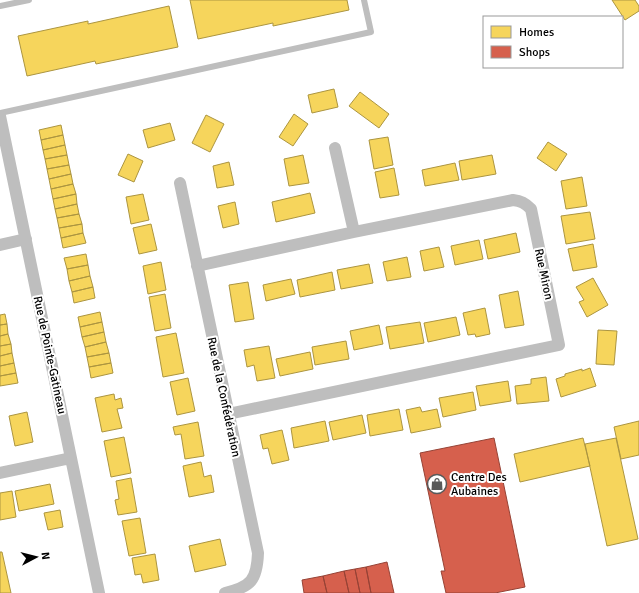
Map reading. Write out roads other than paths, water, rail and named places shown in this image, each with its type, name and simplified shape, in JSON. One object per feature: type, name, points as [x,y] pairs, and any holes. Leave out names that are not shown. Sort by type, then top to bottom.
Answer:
[{"type":"street","name":"Rue de Pointe-Gatineau","points":[[0,116],[99,593]]},
{"type":"street","points":[[336,148],[354,232]]},
{"type":"street","name":"Rue de la Confédération","points":[[180,183],[258,553],[257,567],[254,578],[246,587],[225,593]]},
{"type":"street","name":"Rue Miron","points":[[197,266],[513,200],[526,203],[531,209],[559,345],[228,414]]},
{"type":"street","points":[[0,244],[26,239]]},
{"type":"street","points":[[0,473],[72,458]]},
{"type":"lane","points":[[0,6],[29,0]]},
{"type":"lane","points":[[0,113],[371,32],[364,0]]},
{"type":"place","name":"Centre Des Aubaines","points":[[437,484]]}]
